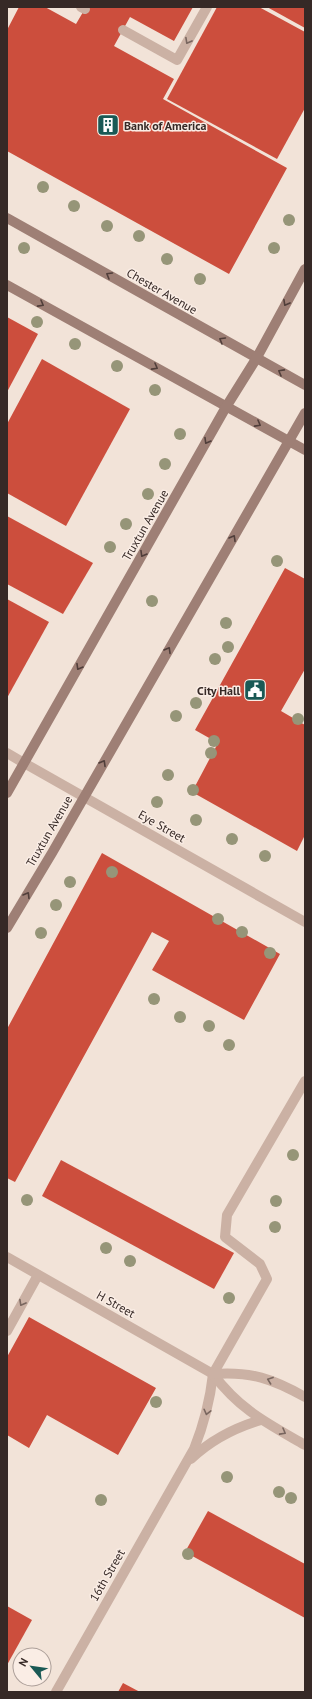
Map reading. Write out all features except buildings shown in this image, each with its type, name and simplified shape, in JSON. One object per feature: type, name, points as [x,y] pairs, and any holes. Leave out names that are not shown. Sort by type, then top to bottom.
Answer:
[{"type":"main road","name":"Chester Avenue","points":[[7,218],[256,359],[305,385]]},
{"type":"main road","name":"Truxtun Avenue","points":[[7,793],[226,407],[256,359],[305,269]]},
{"type":"main road","points":[[7,285],[305,450]]},
{"type":"main road","name":"Truxtun Avenue","points":[[7,928],[305,413]]},
{"type":"street","points":[[123,30],[177,60],[207,7]]},
{"type":"street","name":"Eye Street","points":[[7,753],[305,922]]},
{"type":"street","points":[[213,1374],[267,1279],[260,1264],[225,1237],[227,1215],[305,1081]]},
{"type":"street","name":"H Street","points":[[7,1258],[213,1374],[234,1399],[261,1420],[305,1445]]},
{"type":"street","points":[[7,1331],[38,1275]]},
{"type":"street","points":[[213,1374],[231,1372],[266,1378],[282,1384],[305,1397]]},
{"type":"street","name":"16th Street","points":[[56,1692],[194,1449],[204,1426],[210,1400],[213,1374]]},
{"type":"street","name":"16th Street","points":[[182,1471],[192,1458],[218,1437],[239,1426],[261,1420]]},
{"type":"place","name":"Bank of America","points":[[108,125]]},
{"type":"place","name":"City Hall","points":[[255,690]]}]
